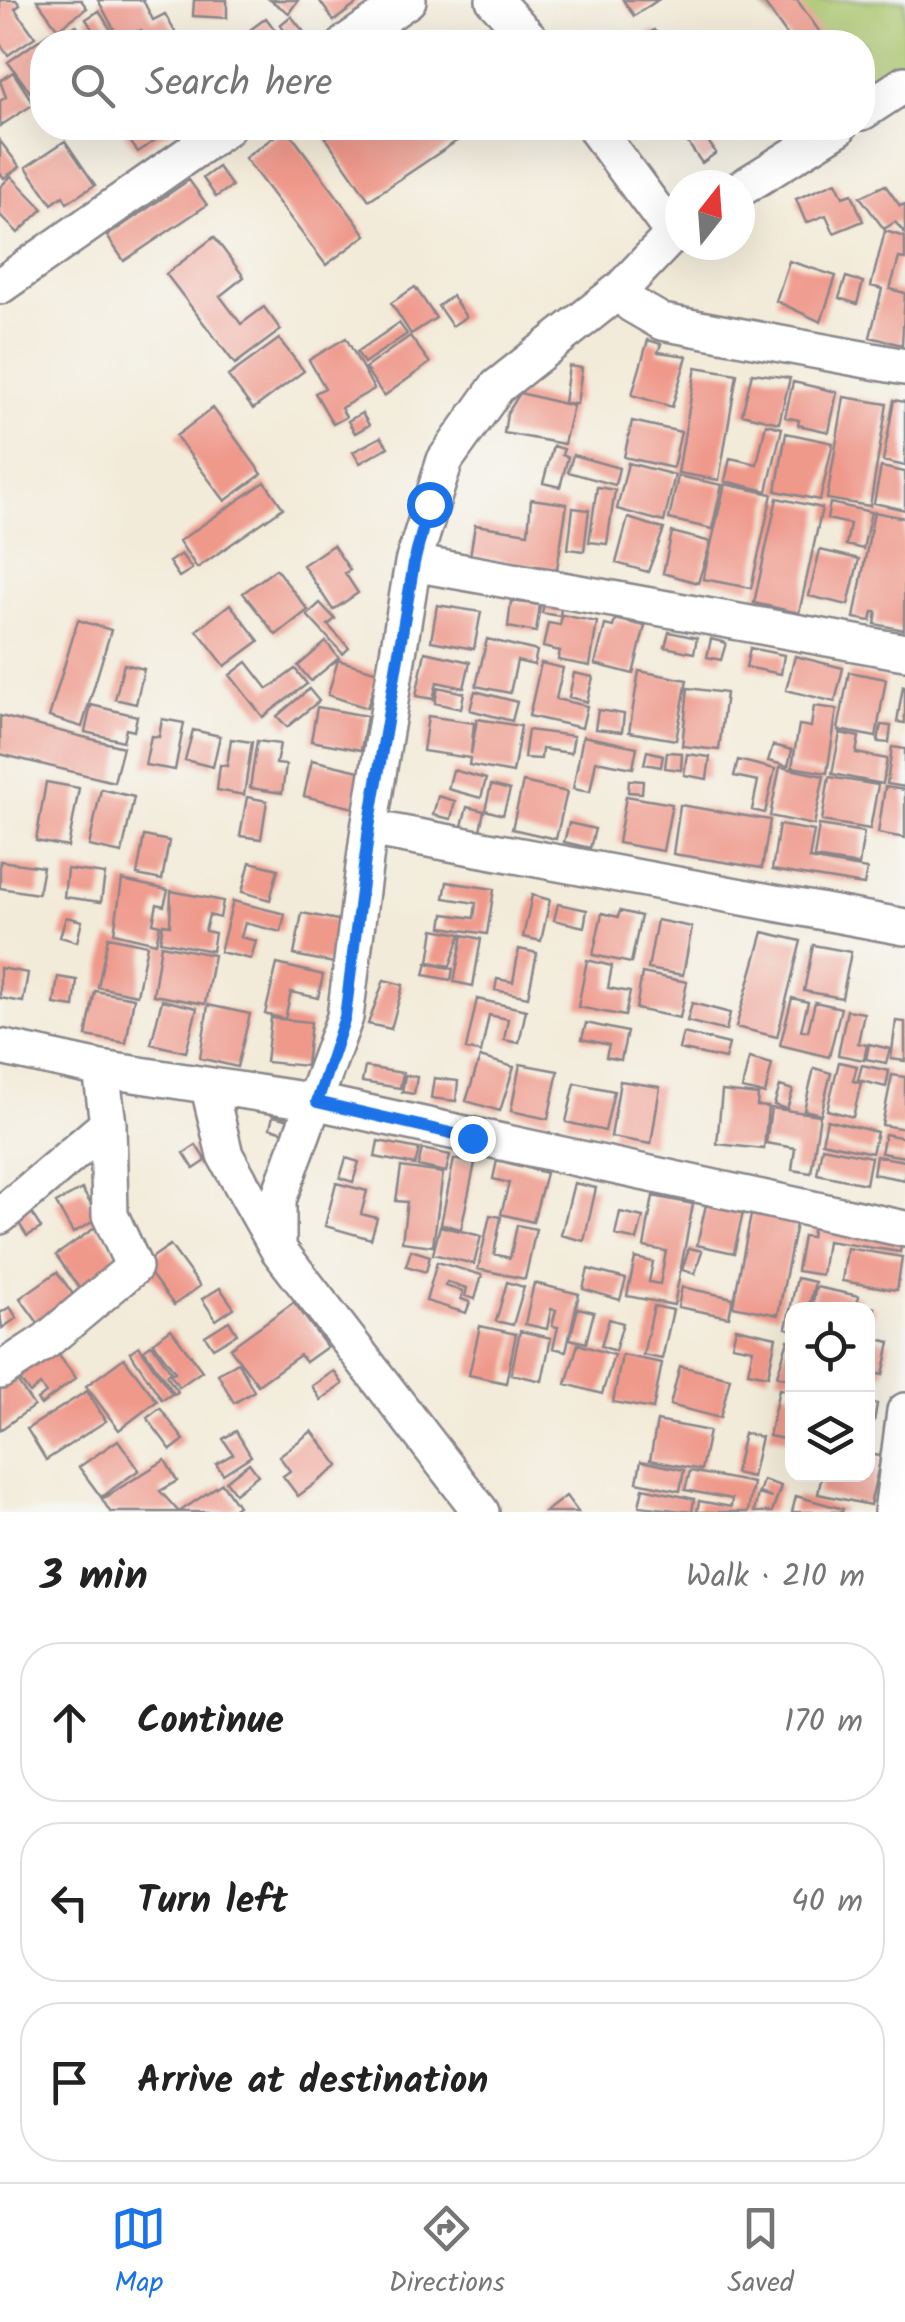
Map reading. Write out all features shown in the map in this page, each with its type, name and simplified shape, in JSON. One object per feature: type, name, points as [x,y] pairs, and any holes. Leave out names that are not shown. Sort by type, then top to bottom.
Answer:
[{"type":"street","points":[[364,30],[408,0]]},
{"type":"street","points":[[494,0],[522,30]]},
{"type":"street","points":[[875,104],[905,84]]},
{"type":"street","points":[[0,286],[209,140]]},
{"type":"street","points":[[605,140],[665,216]]},
{"type":"street","points":[[755,180],[819,140]]},
{"type":"street","points":[[278,1249],[278,1200],[345,1017],[369,828],[414,563],[445,460],[498,386],[622,289],[665,242]]},
{"type":"street","points":[[622,289],[631,304],[662,322],[905,367]]},
{"type":"street","points":[[414,563],[905,652]]},
{"type":"street","points":[[369,828],[905,927]]},
{"type":"street","points":[[0,1047],[100,1070],[317,1102],[905,1228]]},
{"type":"street","points":[[0,1371],[74,1318],[134,1267],[110,1215],[108,1124],[100,1070]]},
{"type":"street","points":[[209,1088],[225,1155],[278,1249],[481,1512]]},
{"type":"street","points":[[0,1216],[108,1124]]},
{"type":"street","points":[[892,1512],[905,1424]]},
{"type":"green space","points":[[757,0],[905,0],[905,72],[875,93],[875,30],[786,30]]},
{"type":"building","points":[[0,0],[16,0],[20,5],[15,9],[30,30],[30,40],[8,55],[0,44]]},
{"type":"building","points":[[37,0],[81,0],[87,8],[58,29]]},
{"type":"building","points":[[98,0],[143,0],[153,20],[165,14],[174,30],[141,30],[114,30]]},
{"type":"building","points":[[194,0],[227,0],[227,18],[193,16]]},
{"type":"building","points":[[270,0],[298,0],[289,13]]},
{"type":"building","points":[[319,0],[362,0],[334,21]]},
{"type":"building","points":[[623,0],[658,0],[634,16]]},
{"type":"building","points":[[762,0],[797,0],[818,30],[783,30]]},
{"type":"building","points":[[99,11],[111,30],[90,30],[86,19]]},
{"type":"building","points":[[291,16],[302,30],[284,30],[280,25]]},
{"type":"building","points":[[266,18],[275,30],[250,30]]},
{"type":"building","points":[[30,46],[30,92],[8,62]]},
{"type":"building","points":[[13,72],[30,98],[30,107],[0,126],[0,101],[6,97],[0,81]]},
{"type":"building","points":[[129,140],[156,140],[138,152]]},
{"type":"building","points":[[270,140],[295,140],[366,235],[326,265],[245,158]]},
{"type":"building","points":[[327,140],[458,140],[369,200]]},
{"type":"building","points":[[686,140],[707,140],[716,153],[702,163]]},
{"type":"building","points":[[0,141],[20,167],[4,178],[0,173]]},
{"type":"building","points":[[65,141],[95,185],[67,203],[63,196],[52,204],[26,167]]},
{"type":"building","points":[[218,167],[232,186],[216,197],[203,178]]},
{"type":"building","points":[[11,176],[43,209],[18,233],[0,215],[0,187]]},
{"type":"building","points":[[189,180],[207,205],[124,261],[107,236]]},
{"type":"building","points":[[836,182],[843,197],[852,194],[863,221],[834,233],[826,215],[806,223],[796,199]]},
{"type":"building","points":[[885,185],[900,206],[905,204],[905,233],[895,222],[884,229],[860,197]]},
{"type":"building","points":[[885,231],[905,237],[905,259],[899,258],[890,289],[905,293],[902,345],[870,337],[882,289],[871,286]]},
{"type":"building","points":[[214,237],[244,277],[220,296],[241,324],[264,307],[281,330],[235,364],[166,274]]},
{"type":"building","points":[[789,261],[836,276],[821,322],[776,301]]},
{"type":"building","points":[[846,277],[863,282],[857,304],[839,298]]},
{"type":"building","points":[[415,287],[436,318],[411,334],[391,303]]},
{"type":"building","points":[[452,296],[466,317],[452,326],[438,306]]},
{"type":"building","points":[[399,323],[407,334],[364,363],[357,352]]},
{"type":"building","points":[[410,336],[430,363],[384,396],[365,368]]},
{"type":"building","points":[[346,338],[374,389],[341,408],[346,417],[333,424],[315,393],[325,388],[309,360]]},
{"type":"building","points":[[279,339],[304,371],[253,409],[228,376]]},
{"type":"building","points":[[648,340],[661,344],[658,352],[687,356],[672,407],[632,395]]},
{"type":"building","points":[[569,366],[582,368],[577,404],[564,403]]},
{"type":"building","points":[[696,367],[737,374],[719,480],[678,473]]},
{"type":"building","points":[[752,373],[790,378],[779,423],[742,414]]},
{"type":"building","points":[[793,382],[837,392],[829,432],[798,425],[799,420],[785,417]]},
{"type":"building","points":[[520,393],[573,406],[564,444],[504,433],[507,414]]},
{"type":"building","points":[[844,397],[887,404],[870,506],[827,499]]},
{"type":"building","points":[[894,400],[905,402],[905,466],[883,461]]},
{"type":"building","points":[[213,408],[262,474],[225,501],[176,436]]},
{"type":"building","points":[[362,413],[369,425],[355,433],[348,421]]},
{"type":"building","points":[[632,421],[681,432],[673,468],[624,457]]},
{"type":"building","points":[[766,424],[782,428],[767,491],[725,481],[730,458],[757,464]]},
{"type":"building","points":[[786,433],[833,443],[820,500],[776,491]]},
{"type":"building","points":[[381,437],[388,447],[360,463],[353,452]]},
{"type":"building","points":[[553,446],[564,449],[562,455],[568,457],[560,487],[543,483]]},
{"type":"building","points":[[573,455],[619,468],[615,485],[568,472]]},
{"type":"building","points":[[628,463],[675,475],[664,522],[617,509]]},
{"type":"building","points":[[881,467],[905,472],[905,510],[874,503]]},
{"type":"building","points":[[678,476],[722,485],[712,529],[669,519]]},
{"type":"building","points":[[265,482],[283,508],[197,568],[179,541]]},
{"type":"building","points":[[725,484],[772,494],[751,588],[703,579]]},
{"type":"building","points":[[597,487],[615,490],[607,544],[589,542]]},
{"type":"building","points":[[777,498],[822,508],[799,613],[754,603]]},
{"type":"building","points":[[531,499],[567,504],[557,569],[470,556],[475,525],[528,533]]},
{"type":"building","points":[[830,503],[871,512],[863,549],[846,545],[850,524],[827,519]]},
{"type":"building","points":[[573,508],[589,510],[584,551],[568,549]]},
{"type":"building","points":[[874,512],[905,518],[904,630],[875,624],[877,612],[873,612],[871,621],[854,618]]},
{"type":"building","points":[[628,518],[664,529],[648,572],[616,563]]},
{"type":"building","points":[[672,532],[711,542],[698,583],[663,573]]},
{"type":"building","points":[[333,545],[350,570],[345,573],[358,593],[333,610],[303,565]]},
{"type":"building","points":[[820,550],[859,559],[848,605],[809,596]]},
{"type":"building","points":[[181,554],[192,569],[179,577],[169,562]]},
{"type":"building","points":[[276,569],[308,610],[276,635],[243,593]]},
{"type":"building","points":[[545,598],[562,601],[560,616],[542,613]]},
{"type":"building","points":[[511,601],[540,605],[536,632],[508,627]]},
{"type":"building","points":[[320,603],[335,619],[328,625],[349,648],[343,654],[307,615]]},
{"type":"building","points":[[230,604],[259,641],[225,666],[197,630]]},
{"type":"building","points":[[437,605],[481,612],[474,649],[431,641]]},
{"type":"building","points":[[562,615],[597,622],[590,666],[558,660],[560,651],[543,647],[548,623],[560,625]]},
{"type":"building","points":[[615,619],[645,626],[633,674],[595,664],[605,625],[613,627]]},
{"type":"building","points":[[78,620],[111,630],[82,727],[49,717]]},
{"type":"building","points":[[669,632],[697,638],[694,653],[665,647]]},
{"type":"building","points":[[487,639],[537,651],[534,665],[517,661],[510,693],[476,686]]},
{"type":"building","points":[[711,639],[726,643],[721,660],[707,657]]},
{"type":"building","points":[[326,642],[339,658],[311,681],[298,666]]},
{"type":"building","points":[[750,648],[784,655],[781,674],[746,667]]},
{"type":"building","points":[[425,652],[470,662],[464,688],[437,682],[433,699],[416,696]]},
{"type":"building","points":[[795,656],[843,668],[835,702],[786,690]]},
{"type":"building","points":[[338,660],[378,672],[367,708],[328,695]]},
{"type":"building","points":[[247,662],[268,689],[295,669],[307,684],[263,717],[230,675]]},
{"type":"building","points":[[541,663],[563,668],[556,699],[587,706],[582,728],[529,716]]},
{"type":"building","points":[[124,664],[144,669],[136,704],[115,699]]},
{"type":"building","points":[[639,671],[687,680],[676,740],[629,732]]},
{"type":"building","points":[[849,672],[886,679],[876,737],[838,730]]},
{"type":"building","points":[[574,673],[593,677],[587,702],[569,697]]},
{"type":"building","points":[[905,686],[905,723],[897,722]]},
{"type":"building","points":[[438,687],[464,693],[461,709],[435,703]]},
{"type":"building","points":[[688,688],[726,693],[719,750],[682,746]]},
{"type":"building","points":[[309,689],[319,701],[287,727],[277,716]]},
{"type":"building","points":[[475,691],[517,702],[512,721],[470,710]]},
{"type":"building","points":[[91,705],[137,716],[134,731],[126,729],[123,741],[85,732]]},
{"type":"building","points":[[814,706],[837,709],[827,773],[792,767],[799,725],[811,727]]},
{"type":"building","points":[[317,707],[367,716],[361,750],[311,741]]},
{"type":"building","points":[[598,710],[624,714],[622,732],[595,729]]},
{"type":"building","points":[[0,716],[123,747],[114,782],[0,754]]},
{"type":"building","points":[[428,716],[474,723],[471,754],[477,719],[521,726],[513,773],[469,765],[470,758],[423,751]]},
{"type":"building","points":[[162,719],[184,723],[175,770],[145,765],[151,736],[159,737]]},
{"type":"building","points":[[881,725],[891,726],[889,743],[878,742]]},
{"type":"building","points":[[193,730],[220,736],[213,767],[185,760]]},
{"type":"building","points":[[528,730],[574,736],[571,753],[542,749],[541,759],[524,758]]},
{"type":"building","points":[[840,733],[859,737],[856,753],[887,759],[883,784],[832,774]]},
{"type":"building","points":[[583,736],[637,747],[633,768],[596,761],[590,792],[573,789]]},
{"type":"building","points":[[231,739],[252,742],[244,795],[217,790],[220,765],[227,766]]},
{"type":"building","points":[[257,741],[280,744],[276,764],[286,765],[282,793],[250,788]]},
{"type":"building","points":[[773,745],[792,750],[788,766],[768,761]]},
{"type":"building","points":[[892,747],[905,749],[905,787],[887,784]]},
{"type":"building","points":[[647,751],[663,755],[661,767],[644,764]]},
{"type":"building","points":[[667,752],[682,753],[681,770],[665,768]]},
{"type":"building","points":[[687,754],[710,757],[707,779],[684,775]]},
{"type":"building","points":[[312,760],[363,772],[354,808],[304,796]]},
{"type":"building","points":[[738,760],[775,769],[765,813],[752,810],[758,781],[734,776]]},
{"type":"building","points":[[780,767],[824,776],[814,825],[770,816]]},
{"type":"building","points":[[453,770],[486,779],[481,798],[448,789]]},
{"type":"building","points":[[829,777],[878,785],[870,829],[822,821]]},
{"type":"building","points":[[629,780],[643,781],[642,793],[628,792]]},
{"type":"building","points":[[46,782],[79,788],[68,847],[36,841]]},
{"type":"building","points":[[523,782],[567,792],[556,839],[512,829]]},
{"type":"building","points":[[491,785],[510,790],[503,815],[485,810]]},
{"type":"building","points":[[885,787],[905,790],[905,838],[878,833]]},
{"type":"building","points":[[101,789],[134,797],[122,853],[89,846]]},
{"type":"building","points":[[438,796],[455,801],[451,819],[433,815]]},
{"type":"building","points":[[626,796],[672,804],[663,851],[618,843]]},
{"type":"building","points":[[247,797],[267,801],[261,839],[240,836]]},
{"type":"building","points":[[680,805],[770,820],[762,868],[673,854]]},
{"type":"building","points":[[467,807],[484,811],[480,830],[462,826]]},
{"type":"building","points":[[569,823],[595,829],[590,848],[564,842]]},
{"type":"building","points":[[779,825],[814,831],[809,859],[867,869],[864,885],[772,870]]},
{"type":"building","points":[[819,825],[864,832],[859,865],[814,858]]},
{"type":"building","points":[[144,836],[169,841],[162,880],[137,875]]},
{"type":"building","points":[[0,861],[43,867],[38,894],[0,888]]},
{"type":"building","points":[[250,862],[278,869],[270,900],[242,892]]},
{"type":"building","points":[[67,869],[105,874],[101,902],[64,897]]},
{"type":"building","points":[[122,880],[168,890],[164,906],[157,904],[153,923],[160,925],[156,943],[114,933]]},
{"type":"building","points":[[447,882],[494,889],[487,934],[442,927],[444,914],[474,918],[476,903],[444,898]]},
{"type":"building","points":[[171,891],[223,901],[220,918],[209,915],[205,931],[215,933],[212,951],[160,941],[163,924],[170,925]]},
{"type":"building","points":[[532,895],[550,900],[541,941],[523,937]]},
{"type":"building","points":[[233,901],[285,914],[281,932],[245,923],[241,937],[256,941],[251,959],[220,952]]},
{"type":"building","points":[[558,904],[587,910],[584,927],[554,920]]},
{"type":"building","points":[[620,911],[641,916],[631,963],[593,955],[602,913],[618,917]]},
{"type":"building","points":[[302,913],[348,922],[339,964],[294,955]]},
{"type":"building","points":[[66,917],[82,921],[77,942],[60,937]]},
{"type":"building","points":[[657,920],[692,927],[683,975],[648,969]]},
{"type":"building","points":[[434,929],[461,934],[450,966],[429,962]]},
{"type":"building","points":[[763,932],[801,941],[777,1037],[736,1027]]},
{"type":"building","points":[[463,935],[481,939],[473,986],[454,982]]},
{"type":"building","points":[[108,937],[147,945],[137,995],[98,987]]},
{"type":"building","points":[[161,945],[214,955],[205,1004],[153,995]]},
{"type":"building","points":[[813,945],[851,952],[842,998],[804,991]]},
{"type":"building","points":[[519,949],[537,953],[528,997],[495,990],[497,979],[513,982]]},
{"type":"building","points":[[587,960],[612,966],[608,988],[630,992],[625,1016],[578,1007]]},
{"type":"building","points":[[427,963],[453,969],[451,980],[424,975]]},
{"type":"building","points":[[277,964],[323,975],[318,998],[291,992],[285,1019],[265,1014]]},
{"type":"building","points":[[0,968],[28,973],[23,1002],[0,998]]},
{"type":"building","points":[[642,973],[687,982],[680,1018],[636,1009]]},
{"type":"building","points":[[58,977],[77,980],[74,1007],[54,1004]]},
{"type":"building","points":[[384,980],[403,985],[391,1029],[368,1024]]},
{"type":"building","points":[[95,991],[134,998],[126,1043],[86,1036]]},
{"type":"building","points":[[792,998],[808,1002],[801,1030],[808,1031],[815,1002],[841,1008],[829,1057],[780,1045]]},
{"type":"building","points":[[477,999],[526,1010],[519,1043],[504,1040],[508,1019],[489,1015],[481,1053],[466,1049]]},
{"type":"building","points":[[162,1000],[197,1008],[186,1052],[151,1044]]},
{"type":"building","points":[[692,1003],[730,1013],[726,1031],[687,1021]]},
{"type":"building","points":[[208,1005],[250,1014],[237,1067],[200,1058]]},
{"type":"building","points":[[847,1010],[864,1013],[858,1043],[867,1045],[864,1060],[838,1055]]},
{"type":"building","points":[[271,1018],[311,1022],[306,1066],[266,1062]]},
{"type":"building","points":[[896,1021],[905,1022],[905,1061],[891,1059]]},
{"type":"building","points":[[586,1023],[627,1032],[621,1060],[606,1057],[609,1045],[582,1039]]},
{"type":"building","points":[[683,1033],[729,1044],[725,1059],[679,1049]]},
{"type":"building","points":[[869,1044],[890,1049],[886,1063],[866,1059]]},
{"type":"building","points":[[480,1057],[514,1067],[500,1111],[466,1101]]},
{"type":"building","points":[[749,1058],[772,1064],[765,1094],[742,1089]]},
{"type":"building","points":[[839,1062],[857,1066],[853,1081],[861,1083],[853,1117],[827,1110]]},
{"type":"building","points":[[520,1064],[558,1071],[548,1119],[511,1111]]},
{"type":"building","points":[[862,1065],[889,1071],[886,1087],[858,1080]]},
{"type":"building","points":[[365,1067],[403,1073],[400,1088],[362,1082]]},
{"type":"building","points":[[814,1068],[831,1073],[821,1114],[804,1110]]},
{"type":"building","points":[[405,1075],[417,1077],[414,1094],[402,1092]]},
{"type":"building","points":[[892,1075],[905,1077],[905,1129],[882,1125]]},
{"type":"building","points":[[434,1078],[458,1081],[456,1101],[431,1098]]},
{"type":"building","points":[[620,1081],[660,1087],[651,1144],[611,1137]]},
{"type":"building","points":[[575,1083],[614,1091],[605,1131],[566,1122]]},
{"type":"building","points":[[780,1086],[793,1090],[787,1109],[774,1105]]},
{"type":"building","points":[[722,1091],[758,1095],[757,1106],[768,1107],[764,1149],[717,1144]]},
{"type":"building","points":[[771,1108],[820,1115],[811,1173],[792,1170],[795,1148],[766,1143]]},
{"type":"building","points":[[273,1116],[291,1120],[288,1133],[270,1128]]},
{"type":"building","points":[[827,1120],[877,1132],[872,1153],[822,1142]]},
{"type":"building","points":[[885,1134],[905,1138],[905,1157],[881,1153]]},
{"type":"building","points":[[378,1141],[419,1149],[415,1165],[375,1157]]},
{"type":"building","points":[[196,1145],[206,1161],[194,1169],[184,1153]]},
{"type":"building","points":[[822,1147],[871,1157],[866,1184],[817,1174]]},
{"type":"building","points":[[422,1149],[450,1155],[446,1172],[418,1166]]},
{"type":"building","points":[[876,1156],[905,1161],[905,1180],[873,1174]]},
{"type":"building","points":[[346,1158],[359,1162],[353,1182],[340,1178]]},
{"type":"building","points":[[454,1159],[475,1163],[461,1229],[441,1224]]},
{"type":"building","points":[[497,1160],[546,1173],[533,1222],[501,1214],[509,1183],[493,1179]]},
{"type":"building","points":[[401,1167],[443,1173],[433,1246],[402,1242],[407,1202],[396,1201]]},
{"type":"building","points":[[336,1183],[367,1191],[361,1214],[377,1218],[371,1239],[325,1226]]},
{"type":"building","points":[[574,1183],[596,1188],[584,1241],[561,1235]]},
{"type":"building","points":[[82,1189],[99,1218],[73,1233],[56,1203]]},
{"type":"building","points":[[653,1196],[693,1204],[674,1305],[627,1296],[635,1258],[653,1262],[649,1282],[660,1284],[666,1251],[644,1247]]},
{"type":"building","points":[[707,1200],[744,1208],[734,1253],[697,1245]]},
{"type":"building","points":[[27,1206],[41,1228],[27,1236],[13,1214]]},
{"type":"building","points":[[752,1210],[797,1219],[778,1315],[733,1306]]},
{"type":"building","points":[[620,1212],[643,1217],[637,1240],[615,1235]]},
{"type":"building","points":[[490,1215],[501,1217],[494,1254],[510,1258],[517,1225],[536,1229],[525,1279],[478,1269]]},
{"type":"building","points":[[814,1217],[904,1232],[900,1252],[827,1241],[822,1275],[797,1271],[803,1236],[811,1237]]},
{"type":"building","points":[[440,1226],[481,1236],[474,1264],[433,1254]]},
{"type":"building","points":[[96,1227],[120,1261],[80,1289],[56,1255]]},
{"type":"building","points":[[170,1245],[200,1286],[174,1305],[143,1264]]},
{"type":"building","points":[[689,1248],[702,1251],[695,1274],[682,1270]]},
{"type":"building","points":[[847,1248],[902,1257],[897,1290],[842,1281]]},
{"type":"building","points":[[411,1250],[430,1256],[426,1272],[406,1266]]},
{"type":"building","points":[[437,1262],[482,1275],[475,1299],[465,1296],[467,1288],[447,1282],[445,1286],[463,1291],[461,1299],[470,1302],[466,1313],[426,1301]]},
{"type":"building","points":[[588,1269],[626,1279],[620,1300],[583,1289]]},
{"type":"building","points":[[57,1272],[75,1297],[38,1323],[20,1298]]},
{"type":"building","points":[[797,1278],[815,1282],[810,1302],[792,1302]]},
{"type":"building","points":[[507,1282],[524,1287],[513,1325],[496,1321]]},
{"type":"building","points":[[534,1283],[579,1294],[566,1351],[553,1348],[558,1327],[552,1326],[556,1310],[551,1309],[547,1329],[525,1324]]},
{"type":"building","points":[[682,1287],[733,1298],[729,1317],[678,1307]]},
{"type":"building","points":[[816,1287],[859,1296],[858,1302],[813,1302]]},
{"type":"building","points":[[220,1288],[234,1308],[216,1320],[202,1299]]},
{"type":"building","points":[[294,1302],[327,1347],[306,1362],[300,1355],[258,1385],[230,1348]]},
{"type":"building","points":[[654,1306],[673,1310],[662,1359],[643,1355]]},
{"type":"building","points":[[10,1307],[17,1318],[2,1328],[0,1313]]},
{"type":"building","points":[[578,1308],[594,1312],[586,1343],[570,1339]]},
{"type":"building","points":[[609,1319],[623,1323],[615,1351],[601,1346]]},
{"type":"building","points":[[229,1321],[237,1334],[213,1348],[205,1336]]},
{"type":"building","points":[[480,1326],[516,1334],[506,1383],[469,1375]]},
{"type":"building","points":[[736,1328],[776,1337],[768,1376],[748,1372],[753,1349],[732,1345]]},
{"type":"building","points":[[171,1329],[202,1371],[179,1387],[170,1374],[175,1372],[153,1342]]},
{"type":"building","points":[[520,1331],[551,1338],[542,1381],[511,1374]]},
{"type":"building","points":[[875,1339],[890,1342],[883,1375],[875,1373]]},
{"type":"building","points":[[48,1341],[76,1378],[41,1405],[37,1400],[46,1393],[40,1385],[30,1393],[11,1369]]},
{"type":"building","points":[[152,1344],[171,1372],[166,1375],[178,1392],[174,1394],[144,1350]]},
{"type":"building","points":[[578,1344],[614,1355],[602,1394],[566,1384]]},
{"type":"building","points":[[139,1346],[172,1394],[162,1400],[130,1352]]},
{"type":"building","points":[[785,1350],[785,1378],[777,1376]]},
{"type":"building","points":[[622,1355],[662,1363],[653,1409],[613,1402]]},
{"type":"building","points":[[124,1358],[157,1401],[119,1430],[86,1386]]},
{"type":"building","points":[[238,1362],[254,1391],[234,1403],[218,1374]]},
{"type":"building","points":[[680,1366],[730,1378],[720,1418],[670,1405]]},
{"type":"building","points":[[10,1371],[34,1406],[0,1430],[0,1378]]},
{"type":"building","points":[[334,1371],[343,1384],[321,1400],[312,1386]]},
{"type":"building","points":[[779,1389],[785,1390],[785,1439],[769,1436]]},
{"type":"building","points":[[87,1391],[106,1421],[46,1460],[27,1429]]},
{"type":"building","points":[[160,1408],[184,1440],[171,1450],[147,1418]]},
{"type":"building","points":[[657,1421],[709,1431],[701,1470],[650,1460]]},
{"type":"building","points":[[236,1431],[251,1456],[223,1474],[216,1464],[233,1454],[223,1439]]},
{"type":"building","points":[[312,1431],[339,1466],[298,1496],[283,1476],[290,1471],[279,1456]]},
{"type":"building","points":[[744,1433],[761,1437],[752,1477],[735,1473]]},
{"type":"building","points":[[118,1440],[139,1470],[101,1497],[79,1467]]},
{"type":"building","points":[[875,1455],[881,1456],[870,1505],[818,1494],[820,1482],[875,1482]]},
{"type":"building","points":[[165,1460],[177,1481],[160,1491],[179,1512],[110,1512],[102,1499]]},
{"type":"building","points":[[641,1461],[684,1470],[680,1491],[637,1482]]},
{"type":"building","points":[[249,1463],[258,1475],[235,1493],[226,1481]]},
{"type":"building","points":[[690,1471],[753,1483],[748,1512],[697,1512],[699,1501],[731,1507],[732,1499],[685,1490]]},
{"type":"building","points":[[763,1480],[781,1486],[772,1512],[754,1512],[758,1494],[772,1498],[759,1493]]},
{"type":"building","points":[[222,1483],[238,1506],[229,1512],[179,1512]]},
{"type":"building","points":[[643,1488],[694,1499],[692,1512],[639,1506]]},
{"type":"building","points":[[566,1496],[578,1512],[545,1512]]},
{"type":"building","points":[[796,1496],[843,1509],[792,1512]]},
{"type":"route","points":[[429,504],[414,563],[369,828],[345,1017],[317,1102],[472,1138]]}]
